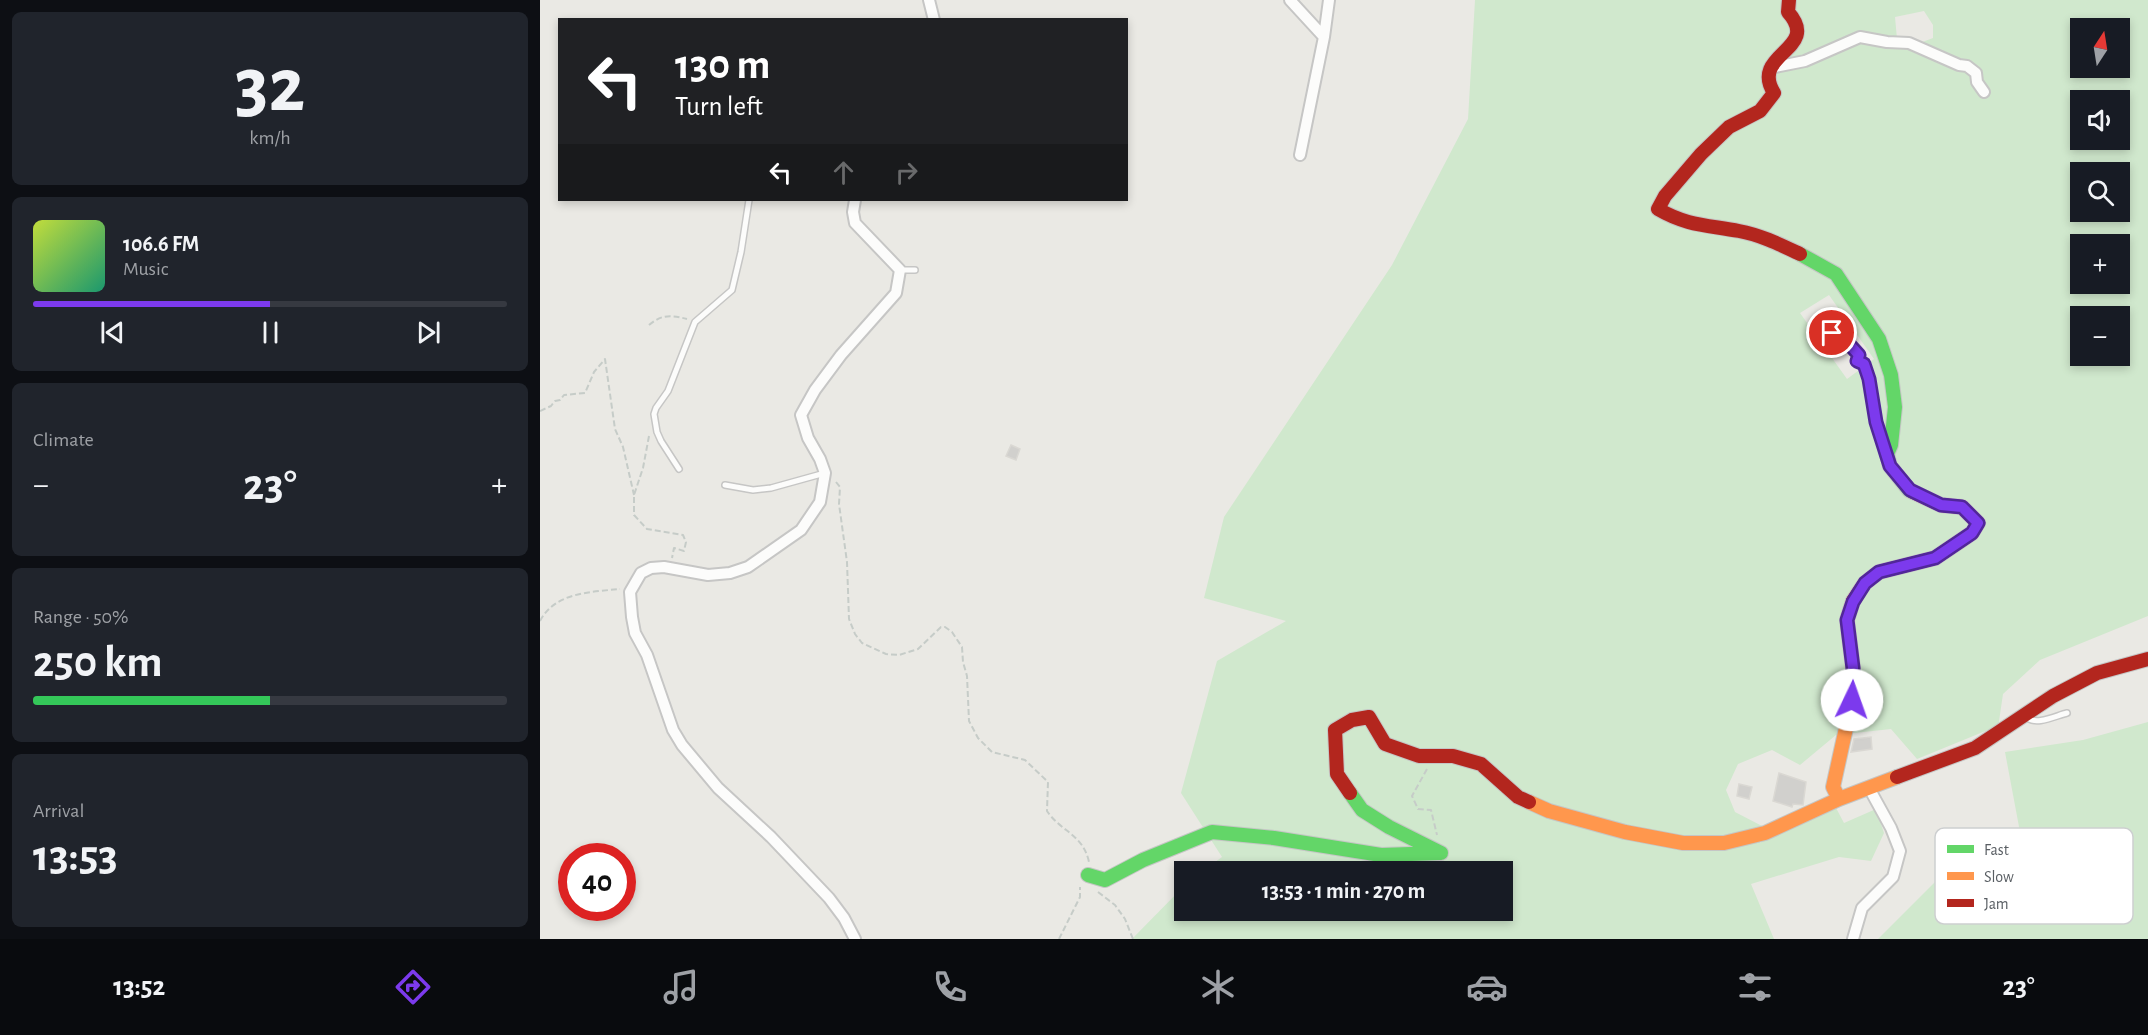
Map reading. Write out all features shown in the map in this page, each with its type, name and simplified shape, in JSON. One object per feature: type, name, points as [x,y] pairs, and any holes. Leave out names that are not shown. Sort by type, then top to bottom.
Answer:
[{"type":"street","points":[[929,0],[934,18]]},
{"type":"street","points":[[1290,0],[1324,37]]},
{"type":"street","points":[[1300,155],[1324,37],[1329,0]]},
{"type":"street","points":[[1789,0],[1788,12],[1794,17],[1798,30],[1792,45],[1769,68],[1768,82],[1774,93],[1760,111],[1729,127],[1681,177],[1658,208],[1672,217],[1695,224],[1740,231],[1772,241],[1836,274],[1879,339],[1891,375],[1895,407],[1891,445],[1887,454],[1890,466],[1910,490],[1941,505],[1962,507],[1978,523],[1972,533],[1935,558],[1879,572],[1865,583],[1853,602],[1847,620],[1853,668],[1852,700],[1833,787],[1839,799]]},
{"type":"street","points":[[1769,68],[1805,61],[1860,36],[1887,42],[1909,43],[1967,66],[1976,73],[1977,82],[1984,92]]},
{"type":"street","points":[[855,201],[853,212],[855,223],[900,270],[896,292],[841,355],[815,390],[801,415],[808,438],[825,473],[820,502],[801,530],[748,567],[730,573],[708,575],[672,567],[651,568],[641,573],[630,592],[635,633],[647,655],[673,730],[681,745],[718,788],[779,845],[829,898],[844,918],[855,939]]},
{"type":"street","points":[[1441,853],[1389,827],[1362,810],[1337,774],[1335,730],[1352,720],[1369,717],[1385,744],[1419,756],[1453,756],[1481,764],[1518,797],[1549,811],[1625,832],[1683,843],[1724,843],[1765,833],[1839,799],[1975,748],[2053,696],[2097,673],[2148,659]]},
{"type":"street","points":[[1853,939],[1862,908],[1893,877],[1900,851],[1891,828],[1869,788]]},
{"type":"street","points":[[1088,875],[1105,880],[1143,860],[1212,832],[1274,838],[1381,855],[1441,853]]},
{"type":"lane","points":[[680,469],[657,432],[654,414],[668,391],[695,322],[732,290],[749,201]]},
{"type":"lane","points":[[900,270],[915,270]]},
{"type":"lane","points":[[1829,324],[1838,342],[1849,344],[1859,355],[1857,361],[1864,364],[1869,379],[1876,422],[1887,454]]},
{"type":"lane","points":[[725,485],[753,490],[771,488],[825,473]]},
{"type":"lane","points":[[2024,716],[2030,721],[2037,721],[2067,713]]},
{"type":"path","points":[[649,325],[659,317],[667,315],[695,322]]},
{"type":"path","points":[[540,411],[551,406],[555,401],[561,400],[564,395],[585,393],[594,372],[604,359],[615,429],[623,447],[634,495],[634,515],[647,529],[683,535],[686,542],[684,551],[674,548],[672,567]]},
{"type":"path","points":[[634,495],[643,468],[648,437],[657,432]]},
{"type":"path","points":[[825,473],[834,478],[840,487],[841,521],[847,562],[849,619],[855,634],[862,644],[886,654],[899,655],[918,649],[941,627],[952,632],[963,647],[963,662],[967,676],[968,716],[972,729],[992,752],[1025,760],[1048,782],[1047,811],[1058,824],[1078,838],[1089,863],[1088,875],[1096,890],[1115,905],[1125,919],[1133,939]]},
{"type":"path","points":[[540,621],[553,605],[577,594],[625,588]]},
{"type":"path","points":[[1430,756],[1426,773],[1412,796],[1418,809],[1431,810],[1441,853]]},
{"type":"path","points":[[1059,939],[1080,897],[1082,881],[1088,875]]},
{"type":"green space","points":[[1475,0],[2148,0],[2148,616],[2040,660],[2003,694],[1998,728],[1917,759],[1891,729],[1836,735],[1800,765],[1772,750],[1738,764],[1726,790],[1735,812],[1764,827],[1760,843],[1767,837],[1835,806],[1844,823],[1876,809],[1884,833],[1871,861],[1839,857],[1751,884],[1774,939],[1132,939],[1174,896],[1174,921],[1513,921],[1513,861],[1217,861],[1222,857],[1181,793],[1217,661],[1286,621],[1204,598],[1224,517],[1392,265],[1468,119]],"holes":[[[1924,11],[1933,25],[1933,38],[1909,47],[1897,39],[1895,17]],[[1829,295],[1874,359],[1847,379],[1800,313]]]},
{"type":"green space","points":[[2148,722],[2148,939],[1878,939],[1935,882],[1935,924],[2133,924],[2133,828],[2019,828],[2005,752],[2083,740]]},
{"type":"building","points":[[1011,445],[1020,449],[1016,460],[1006,456]]},
{"type":"building","points":[[1871,737],[1872,749],[1851,752],[1854,739]]},
{"type":"building","points":[[1779,773],[1806,782],[1803,805],[1793,804],[1792,807],[1773,801]]},
{"type":"building","points":[[1739,784],[1752,787],[1749,799],[1737,796]]},
{"type":"traffic: fast","points":[[1800,254],[1836,274],[1879,339],[1891,375],[1895,407],[1891,445],[1887,454],[1890,466],[1913,492]]},
{"type":"traffic: fast","points":[[1088,875],[1105,880],[1143,860],[1212,832],[1274,838],[1381,855],[1441,853],[1389,827],[1362,810],[1350,793]]},
{"type":"traffic: slow","points":[[1839,799],[1833,787],[1852,701],[1853,668],[1847,620],[1853,601]]},
{"type":"traffic: slow","points":[[1529,802],[1549,811],[1625,832],[1683,843],[1724,843],[1765,833],[1839,799],[1897,777]]},
{"type":"traffic: jam","points":[[1789,0],[1788,12],[1796,25],[1797,35],[1770,69],[1769,80],[1774,93],[1760,111],[1729,127],[1701,154],[1665,196],[1658,209],[1688,222],[1755,235],[1800,254]]},
{"type":"traffic: jam","points":[[1853,601],[1865,583],[1879,572],[1935,558],[1972,533],[1978,523],[1962,507],[1941,505],[1913,492]]},
{"type":"traffic: jam","points":[[1897,777],[1975,748],[2053,696],[2097,673],[2148,659]]},
{"type":"traffic: jam","points":[[1350,793],[1337,774],[1335,730],[1352,720],[1369,717],[1385,744],[1419,756],[1453,756],[1481,764],[1518,797],[1529,802]]},
{"type":"route","points":[[1832,333],[1838,342],[1849,344],[1859,355],[1857,361],[1864,364],[1869,379],[1876,422],[1890,466],[1910,490],[1941,505],[1962,507],[1978,523],[1972,533],[1935,558],[1879,572],[1865,583],[1853,602],[1847,620],[1853,668],[1852,700]]}]
